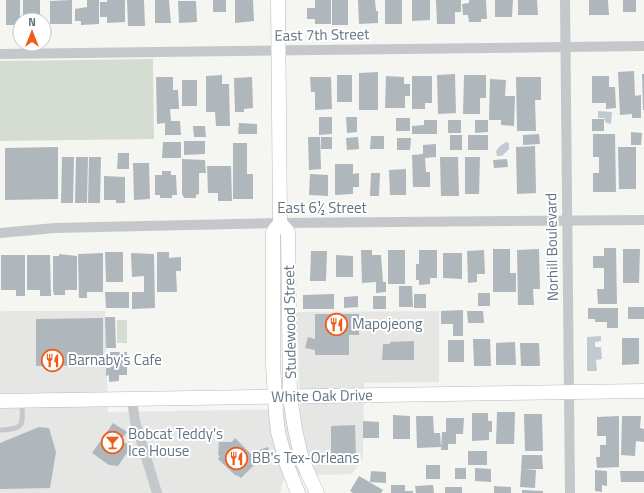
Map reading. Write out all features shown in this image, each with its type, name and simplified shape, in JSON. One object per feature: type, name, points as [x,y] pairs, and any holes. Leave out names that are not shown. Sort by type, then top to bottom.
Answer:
[{"type":"main road","name":"Studewood Street","points":[[278,0],[280,51],[280,223],[273,232],[273,364],[278,432],[287,465],[298,493]]},
{"type":"main road","name":"Studewood Street","points":[[280,223],[288,232],[290,397],[302,460],[317,493]]},
{"type":"main road","name":"White Oak Drive","points":[[0,401],[644,391]]},
{"type":"street","name":"Norhill Boulevard","points":[[565,0],[570,493]]},
{"type":"street","name":"East 7th Street","points":[[0,54],[644,46]]},
{"type":"street","name":"East 6½ Street","points":[[0,233],[55,228],[280,223],[644,220]]},
{"type":"street","points":[[132,399],[135,421],[157,493]]},
{"type":"lane","points":[[0,430],[15,429],[20,427],[22,421],[22,401]]},
{"type":"shaded area","points":[[153,59],[154,139],[0,141],[0,61]]},
{"type":"shaded area","points":[[598,111],[612,112],[611,124],[606,123],[604,118],[598,118]]},
{"type":"shaded area","points":[[506,142],[509,143],[509,149],[502,156],[497,156],[496,151]]},
{"type":"shaded area","points":[[105,311],[108,412],[300,409],[297,312],[439,311],[439,382],[364,383],[363,458],[352,474],[285,476],[280,493],[0,493],[0,312]]},
{"type":"shaded area","points":[[117,320],[127,320],[127,343],[117,343]]},
{"type":"shaded area","points":[[601,336],[601,341],[595,342],[595,347],[601,347],[602,359],[596,360],[597,371],[587,371],[587,337]]},
{"type":"building","points":[[6,0],[20,0],[20,12],[12,12],[12,25],[6,25]]},
{"type":"building","points":[[23,0],[40,0],[40,12],[23,12]]},
{"type":"building","points":[[72,0],[72,24],[52,24],[50,1]]},
{"type":"building","points":[[87,0],[99,0],[99,24],[81,25],[81,21],[75,21],[75,9],[87,7]]},
{"type":"building","points":[[107,0],[125,0],[125,22],[107,23],[107,17],[100,17],[100,2],[107,2]]},
{"type":"building","points":[[127,0],[144,0],[145,26],[128,26]]},
{"type":"building","points":[[155,0],[169,0],[171,23],[155,23]]},
{"type":"building","points":[[213,0],[226,0],[226,12],[213,12]]},
{"type":"building","points":[[235,0],[253,0],[254,21],[235,23]]},
{"type":"building","points":[[315,0],[331,0],[331,24],[315,24],[315,19],[307,19],[307,8],[315,8]]},
{"type":"building","points":[[332,0],[348,0],[348,25],[332,25]]},
{"type":"building","points":[[358,0],[375,0],[376,11],[378,11],[378,23],[359,24]]},
{"type":"building","points":[[385,0],[402,0],[402,24],[385,24]]},
{"type":"building","points":[[412,0],[430,0],[430,20],[412,21]]},
{"type":"building","points":[[436,0],[461,0],[461,12],[455,12],[455,24],[437,24]]},
{"type":"building","points":[[469,0],[486,0],[487,19],[481,19],[481,22],[469,22],[468,15],[463,15],[462,4],[469,3]]},
{"type":"building","points":[[495,0],[513,0],[512,17],[495,17]]},
{"type":"building","points":[[518,0],[537,0],[538,15],[518,15]]},
{"type":"building","points":[[589,0],[608,0],[609,15],[589,15]]},
{"type":"building","points":[[623,0],[636,0],[636,12],[623,12]]},
{"type":"building","points":[[178,1],[196,1],[197,22],[179,23]]},
{"type":"building","points":[[634,71],[635,96],[641,95],[641,118],[632,118],[632,114],[620,115],[618,72]]},
{"type":"building","points":[[378,72],[378,110],[359,110],[359,73]]},
{"type":"building","points":[[455,74],[456,113],[438,114],[437,75]]},
{"type":"building","points":[[642,74],[644,74],[644,110],[643,110]]},
{"type":"building","points":[[222,75],[222,84],[229,84],[230,126],[216,126],[215,112],[206,112],[206,76]]},
{"type":"building","points":[[337,75],[352,75],[352,102],[337,102]]},
{"type":"building","points":[[464,75],[486,75],[486,98],[480,98],[480,114],[463,114]]},
{"type":"building","points":[[386,76],[404,77],[404,84],[410,84],[410,96],[405,96],[405,108],[385,108]]},
{"type":"building","points":[[412,76],[432,76],[432,103],[425,103],[425,109],[412,109]]},
{"type":"building","points":[[592,76],[609,76],[609,87],[615,87],[616,108],[606,109],[606,103],[592,103]]},
{"type":"building","points":[[156,77],[173,77],[173,90],[178,90],[179,109],[170,109],[171,121],[180,121],[181,135],[165,135],[165,123],[157,124]]},
{"type":"building","points":[[252,77],[253,108],[244,109],[244,112],[235,112],[234,78]]},
{"type":"building","points":[[310,77],[331,77],[332,109],[315,110],[315,92],[311,92]]},
{"type":"building","points":[[516,77],[541,77],[541,100],[535,100],[536,131],[517,131]]},
{"type":"building","points":[[490,79],[506,80],[505,96],[515,96],[514,126],[501,125],[501,120],[489,120]]},
{"type":"building","points":[[182,80],[197,80],[197,106],[182,106]]},
{"type":"building","points":[[319,117],[332,117],[332,134],[319,135]]},
{"type":"building","points":[[346,117],[357,117],[357,132],[347,133]]},
{"type":"building","points":[[396,118],[410,118],[410,131],[396,131]]},
{"type":"building","points":[[592,119],[604,119],[604,131],[592,131]]},
{"type":"building","points":[[424,120],[437,120],[437,134],[412,134],[412,126],[424,125]]},
{"type":"building","points":[[448,120],[461,120],[461,133],[448,133]]},
{"type":"building","points":[[475,120],[488,120],[488,132],[475,133]]},
{"type":"building","points":[[239,123],[257,124],[257,134],[238,134]]},
{"type":"building","points":[[193,126],[205,126],[206,137],[194,137]]},
{"type":"building","points":[[631,132],[642,133],[641,145],[631,145]]},
{"type":"building","points":[[539,134],[540,144],[523,145],[523,135]]},
{"type":"building","points":[[593,134],[615,134],[616,192],[593,192],[593,173],[599,173],[599,157],[593,157]]},
{"type":"building","points":[[450,135],[462,135],[462,150],[450,150]]},
{"type":"building","points":[[468,135],[488,135],[488,150],[468,150]]},
{"type":"building","points":[[371,136],[384,136],[384,149],[370,149]]},
{"type":"building","points":[[308,137],[320,137],[321,169],[309,170]]},
{"type":"building","points":[[321,137],[332,137],[332,149],[321,149]]},
{"type":"building","points":[[358,137],[359,149],[347,150],[346,138]]},
{"type":"building","points":[[397,138],[411,138],[410,150],[397,150]]},
{"type":"building","points":[[184,141],[205,141],[205,154],[184,155]]},
{"type":"building","points":[[163,142],[181,142],[181,158],[162,158]]},
{"type":"building","points":[[233,143],[247,143],[247,174],[253,174],[253,199],[233,199]]},
{"type":"building","points":[[436,144],[436,157],[425,158],[426,172],[430,172],[430,187],[413,187],[412,155],[423,154],[423,145]]},
{"type":"building","points":[[535,146],[536,193],[517,194],[516,147]]},
{"type":"building","points":[[58,147],[58,199],[5,200],[5,148]]},
{"type":"building","points":[[618,147],[636,147],[636,189],[619,189]]},
{"type":"building","points":[[118,153],[129,153],[129,169],[117,169]]},
{"type":"building","points":[[62,157],[74,157],[73,203],[61,203]]},
{"type":"building","points":[[76,157],[88,157],[87,203],[75,203]]},
{"type":"building","points":[[89,157],[101,157],[100,203],[88,203]]},
{"type":"building","points":[[440,157],[458,157],[459,196],[441,196]]},
{"type":"building","points":[[465,157],[480,157],[479,194],[465,194]]},
{"type":"building","points":[[182,159],[205,160],[206,173],[199,173],[199,194],[196,195],[196,198],[184,198],[182,194]]},
{"type":"building","points":[[507,159],[508,167],[494,168],[493,160]]},
{"type":"building","points":[[133,163],[149,163],[150,199],[134,200]]},
{"type":"building","points":[[335,164],[353,164],[353,174],[359,173],[359,187],[353,187],[353,194],[335,195]]},
{"type":"building","points":[[207,166],[231,166],[232,201],[218,201],[218,193],[208,193]]},
{"type":"building","points":[[406,169],[406,195],[390,195],[389,170]]},
{"type":"building","points":[[162,171],[171,171],[171,175],[176,175],[177,195],[172,195],[172,198],[160,198],[160,195],[155,195],[155,175],[162,175]]},
{"type":"building","points":[[371,173],[380,173],[379,196],[370,196]]},
{"type":"building","points":[[310,174],[328,175],[328,196],[309,195]]},
{"type":"building","points":[[104,176],[125,177],[125,203],[116,203],[116,200],[104,200]]},
{"type":"building","points":[[604,248],[616,248],[617,304],[598,304],[597,289],[604,289],[604,268],[593,268],[593,256],[604,256]]},
{"type":"building","points":[[493,249],[510,249],[510,273],[516,273],[516,292],[493,292]]},
{"type":"building","points":[[539,249],[540,289],[533,289],[534,305],[518,305],[517,250]]},
{"type":"building","points":[[623,249],[640,249],[639,283],[623,283]]},
{"type":"building","points":[[361,250],[372,250],[372,255],[381,255],[383,282],[386,282],[386,292],[376,293],[376,282],[362,283]]},
{"type":"building","points":[[388,250],[405,250],[405,284],[388,284]]},
{"type":"building","points":[[419,250],[437,250],[437,278],[430,278],[430,284],[419,285],[419,280],[416,280],[416,264],[419,264]]},
{"type":"building","points":[[484,250],[485,274],[477,274],[477,282],[468,283],[467,251]]},
{"type":"building","points":[[311,251],[327,251],[326,281],[310,281]]},
{"type":"building","points":[[105,252],[123,252],[123,282],[106,282]]},
{"type":"building","points":[[157,252],[169,252],[169,258],[181,257],[181,271],[176,271],[177,292],[157,292]]},
{"type":"building","points":[[103,253],[103,292],[87,292],[87,298],[79,298],[78,254]]},
{"type":"building","points":[[131,253],[154,254],[155,308],[132,309],[132,292],[144,292],[144,276],[132,277]]},
{"type":"building","points":[[443,253],[462,253],[462,279],[443,278]]},
{"type":"building","points":[[59,254],[77,256],[77,290],[65,290],[65,295],[54,295],[53,289],[53,256],[59,256]]},
{"type":"building","points":[[1,255],[25,255],[25,296],[16,296],[16,290],[1,290]]},
{"type":"building","points":[[27,255],[50,255],[51,296],[40,296],[40,290],[27,290]]},
{"type":"building","points":[[336,255],[353,256],[353,277],[336,277]]},
{"type":"building","points":[[399,286],[412,286],[413,307],[399,307]]},
{"type":"building","points":[[105,292],[129,292],[129,308],[106,308]]},
{"type":"building","points":[[478,293],[490,293],[490,306],[478,306]]},
{"type":"building","points":[[334,294],[334,309],[303,309],[303,295]]},
{"type":"building","points":[[414,294],[426,294],[426,308],[414,308]]},
{"type":"building","points":[[358,296],[358,307],[344,308],[344,297]]},
{"type":"building","points":[[373,296],[386,296],[386,309],[373,309]]},
{"type":"building","points":[[628,307],[644,307],[644,319],[628,319]]},
{"type":"building","points":[[588,308],[618,308],[618,328],[607,328],[607,322],[595,322],[595,319],[588,319]]},
{"type":"building","points":[[463,310],[463,336],[453,336],[453,324],[441,324],[441,311]]},
{"type":"building","points":[[467,311],[483,311],[484,323],[468,323]]},
{"type":"building","name":"Mapojeong","points":[[315,314],[359,314],[359,335],[349,335],[349,355],[315,355],[315,350],[305,348],[308,337],[315,339]]},
{"type":"building","points":[[105,317],[115,317],[116,348],[106,348]]},
{"type":"building","points":[[103,318],[103,365],[36,366],[36,319]]},
{"type":"building","points":[[622,338],[639,338],[639,364],[622,365]]},
{"type":"building","points":[[473,339],[490,339],[491,366],[474,366]]},
{"type":"building","points":[[448,340],[464,340],[464,362],[448,362]]},
{"type":"building","points":[[414,341],[414,360],[382,360],[383,344],[390,344],[390,342]]},
{"type":"building","points":[[515,342],[516,365],[496,365],[496,343]]},
{"type":"building","points":[[520,343],[539,343],[540,366],[521,366]]},
{"type":"building","points":[[110,352],[127,352],[127,375],[119,375],[119,381],[109,382],[109,375],[106,376],[106,368],[110,368]]},
{"type":"building","points":[[497,412],[515,412],[514,444],[496,444]]},
{"type":"building","points":[[472,413],[488,413],[488,421],[492,421],[492,432],[489,432],[489,440],[472,441]]},
{"type":"building","points":[[524,414],[542,414],[543,451],[525,451]]},
{"type":"building","points":[[393,415],[410,416],[410,439],[393,439]]},
{"type":"building","points":[[416,416],[433,416],[434,433],[440,433],[441,447],[417,448]]},
{"type":"building","points":[[619,416],[619,467],[597,468],[596,457],[600,457],[600,445],[606,445],[606,436],[597,436],[597,417]]},
{"type":"building","points":[[622,416],[641,416],[640,428],[644,429],[644,442],[636,441],[635,456],[621,455]]},
{"type":"building","points":[[446,418],[464,418],[463,434],[456,434],[456,444],[448,444],[448,450],[441,450],[442,432],[446,432]]},
{"type":"building","points":[[363,421],[379,422],[379,438],[363,438]]},
{"type":"building","name":"Bobcat Teddy's Ice House","points":[[113,423],[127,432],[121,440],[131,447],[118,466],[109,465],[92,453]]},
{"type":"building","points":[[355,425],[356,456],[331,457],[331,426]]},
{"type":"building","points":[[39,427],[49,428],[56,452],[50,488],[0,489],[0,443]]},
{"type":"building","name":"BB's Tex-Orleans","points":[[235,438],[258,461],[241,478],[237,475],[236,476],[218,459],[220,456],[218,455],[219,442],[232,442]]},
{"type":"building","points":[[268,447],[271,457],[260,461],[256,451]]},
{"type":"building","points":[[468,451],[487,451],[487,465],[468,465]]},
{"type":"building","points":[[522,455],[542,455],[543,469],[524,469],[536,470],[535,488],[520,487]]},
{"type":"building","points":[[426,465],[440,465],[440,479],[426,479]]},
{"type":"building","points":[[455,468],[466,468],[466,479],[455,479]]},
{"type":"building","points":[[475,468],[491,469],[491,482],[475,481]]},
{"type":"building","points":[[595,470],[607,471],[607,486],[602,485],[602,492],[595,491]]},
{"type":"building","points":[[371,471],[386,472],[386,483],[370,482]]},
{"type":"building","points":[[620,471],[644,471],[644,482],[621,482]]},
{"type":"building","points":[[359,476],[383,490],[381,493],[353,493],[350,491]]},
{"type":"building","points":[[391,485],[405,485],[405,491],[413,491],[413,493],[391,493]]},
{"type":"building","points":[[433,485],[434,493],[416,493],[415,486]]},
{"type":"building","points":[[494,486],[511,487],[511,493],[494,493]]},
{"type":"building","points":[[445,487],[462,487],[462,493],[445,493]]},
{"type":"building","points":[[522,490],[543,491],[543,493],[522,493]]},
{"type":"place","name":"Mapojeong","points":[[337,324]]},
{"type":"place","name":"Barnaby's Cafe","points":[[52,360]]},
{"type":"place","name":"Bobcat Teddy's Ice House","points":[[112,443]]},
{"type":"place","name":"BB's Tex-Orleans","points":[[237,458]]}]
